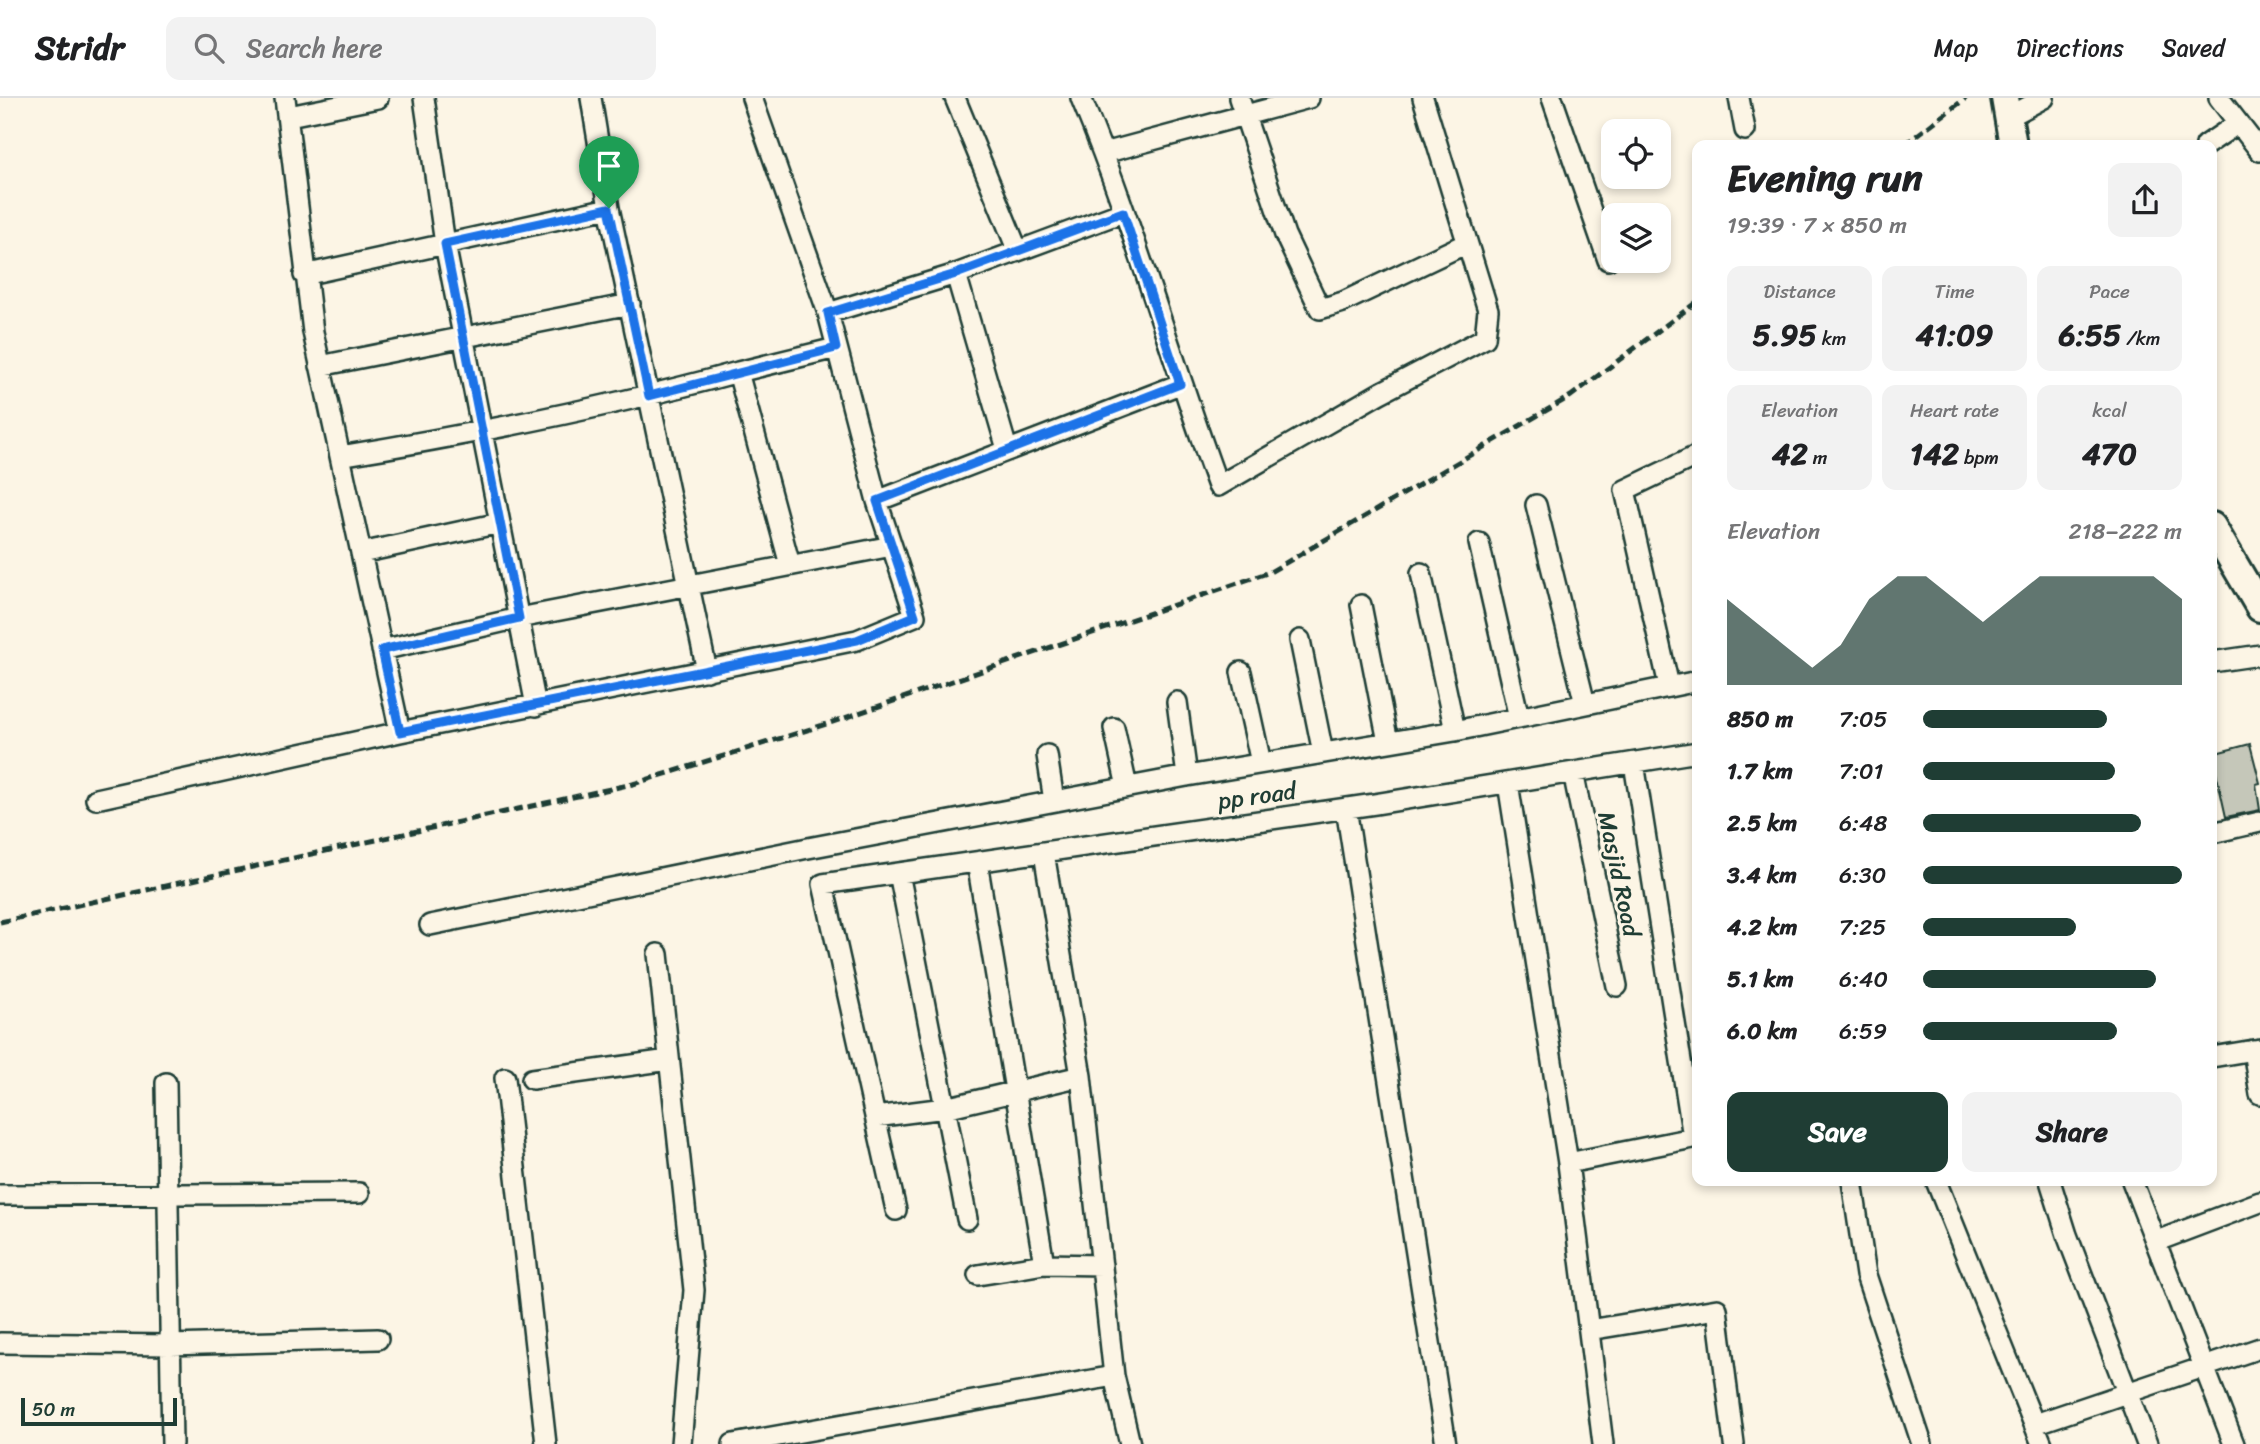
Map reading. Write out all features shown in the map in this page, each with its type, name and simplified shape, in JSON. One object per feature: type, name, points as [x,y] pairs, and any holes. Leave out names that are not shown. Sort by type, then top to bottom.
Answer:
[{"type":"street","points":[[378,98],[287,107],[304,275],[320,366],[400,732]]},
{"type":"street","points":[[424,98],[445,244],[536,706]]},
{"type":"street","points":[[591,98],[609,208],[707,671]]},
{"type":"street","points":[[96,799],[400,732],[857,640],[915,616],[877,501],[828,313],[752,98]]},
{"type":"street","points":[[955,98],[1017,249]]},
{"type":"street","points":[[1081,98],[1104,153],[1180,384],[1218,486],[1380,393],[1485,338],[1488,310],[1423,98]]},
{"type":"street","points":[[1104,153],[1242,106],[1309,98]]},
{"type":"street","points":[[1552,98],[1601,240]]},
{"type":"street","points":[[1739,98],[1745,131]]},
{"type":"street","points":[[2012,140],[2006,108],[2045,98]]},
{"type":"street","points":[[2219,98],[2260,150]]},
{"type":"street","points":[[1242,106],[1286,235],[1320,309],[1343,302],[1467,243]]},
{"type":"street","points":[[2213,140],[2237,124]]},
{"type":"street","points":[[304,275],[609,208]]},
{"type":"street","points":[[828,313],[956,274],[1017,249],[1123,212]]},
{"type":"street","points":[[956,274],[1007,449]]},
{"type":"street","points":[[320,366],[630,304]]},
{"type":"street","points":[[340,457],[482,432],[649,396],[836,348]]},
{"type":"street","points":[[738,372],[790,565]]},
{"type":"street","points":[[877,501],[1180,384]]},
{"type":"street","points":[[1669,687],[1625,490],[1692,458]]},
{"type":"street","points":[[1536,505],[1586,704]]},
{"type":"street","points":[[361,553],[500,523]]},
{"type":"street","points":[[2217,534],[2258,600]]},
{"type":"street","points":[[1479,543],[1519,718]]},
{"type":"street","points":[[382,650],[519,618],[892,546]]},
{"type":"street","points":[[1421,573],[1455,731]]},
{"type":"street","points":[[1361,606],[1388,742]]},
{"type":"street","points":[[1300,640],[1323,753]]},
{"type":"street","points":[[2217,661],[2260,655]]},
{"type":"street","points":[[1241,672],[1261,763]]},
{"type":"street","points":[[430,925],[1054,801],[1455,731],[1692,682]]},
{"type":"street","points":[[1177,702],[1186,776]]},
{"type":"street","points":[[1114,728],[1127,787]]},
{"type":"street","name":"pp road","points":[[875,1117],[823,884],[1346,808],[1692,753]]},
{"type":"street","points":[[1047,755],[1054,801]]},
{"type":"street","points":[[1634,763],[1692,1119]]},
{"type":"street","name":"Masjid Road","points":[[1573,772],[1617,986]]},
{"type":"street","points":[[1508,783],[1569,1163],[1603,1444]]},
{"type":"street","points":[[1346,808],[1446,1444]]},
{"type":"street","points":[[2217,832],[2260,822]]},
{"type":"street","points":[[1044,853],[1081,1076],[1114,1376],[1130,1444]]},
{"type":"street","points":[[977,862],[1044,1264]]},
{"type":"street","points":[[899,873],[967,1219]]},
{"type":"street","points":[[658,954],[694,1290],[681,1444]]},
{"type":"street","points":[[2217,1056],[2257,1050],[2260,1094]]},
{"type":"street","points":[[532,1079],[669,1060]]},
{"type":"street","points":[[896,1210],[875,1117],[945,1108],[1016,1094],[1081,1076]]},
{"type":"street","points":[[505,1078],[546,1444]]},
{"type":"street","points":[[166,1083],[172,1444]]},
{"type":"street","points":[[1569,1163],[1692,1138]]},
{"type":"street","points":[[1853,1186],[1866,1275],[1922,1444]]},
{"type":"street","points":[[1938,1186],[2042,1444]]},
{"type":"street","points":[[2052,1186],[2147,1444]]},
{"type":"street","points":[[2134,1186],[2234,1444]]},
{"type":"street","points":[[0,1195],[359,1193]]},
{"type":"street","points":[[2157,1241],[2260,1202]]},
{"type":"street","points":[[978,1275],[1044,1264],[1102,1265]]},
{"type":"street","points":[[1589,1330],[1717,1309],[1734,1444]]},
{"type":"street","points":[[0,1343],[170,1345],[378,1339]]},
{"type":"street","points":[[2035,1424],[2260,1348]]},
{"type":"street","points":[[733,1444],[1114,1376]]},
{"type":"building","points":[[2250,744],[2260,783],[2256,784],[2260,810],[2226,817],[2217,776],[2217,753]]},
{"type":"railway","points":[[1911,140],[1966,98]]},
{"type":"railway","points":[[0,922],[633,784],[830,723],[1270,572],[1571,396],[1692,305]]},
{"type":"route","points":[[609,208],[649,396],[836,348],[828,313],[956,274],[1017,249],[1123,212],[1180,384],[877,501],[915,616],[857,640],[400,732],[382,650],[519,618],[445,244],[609,208]]}]
